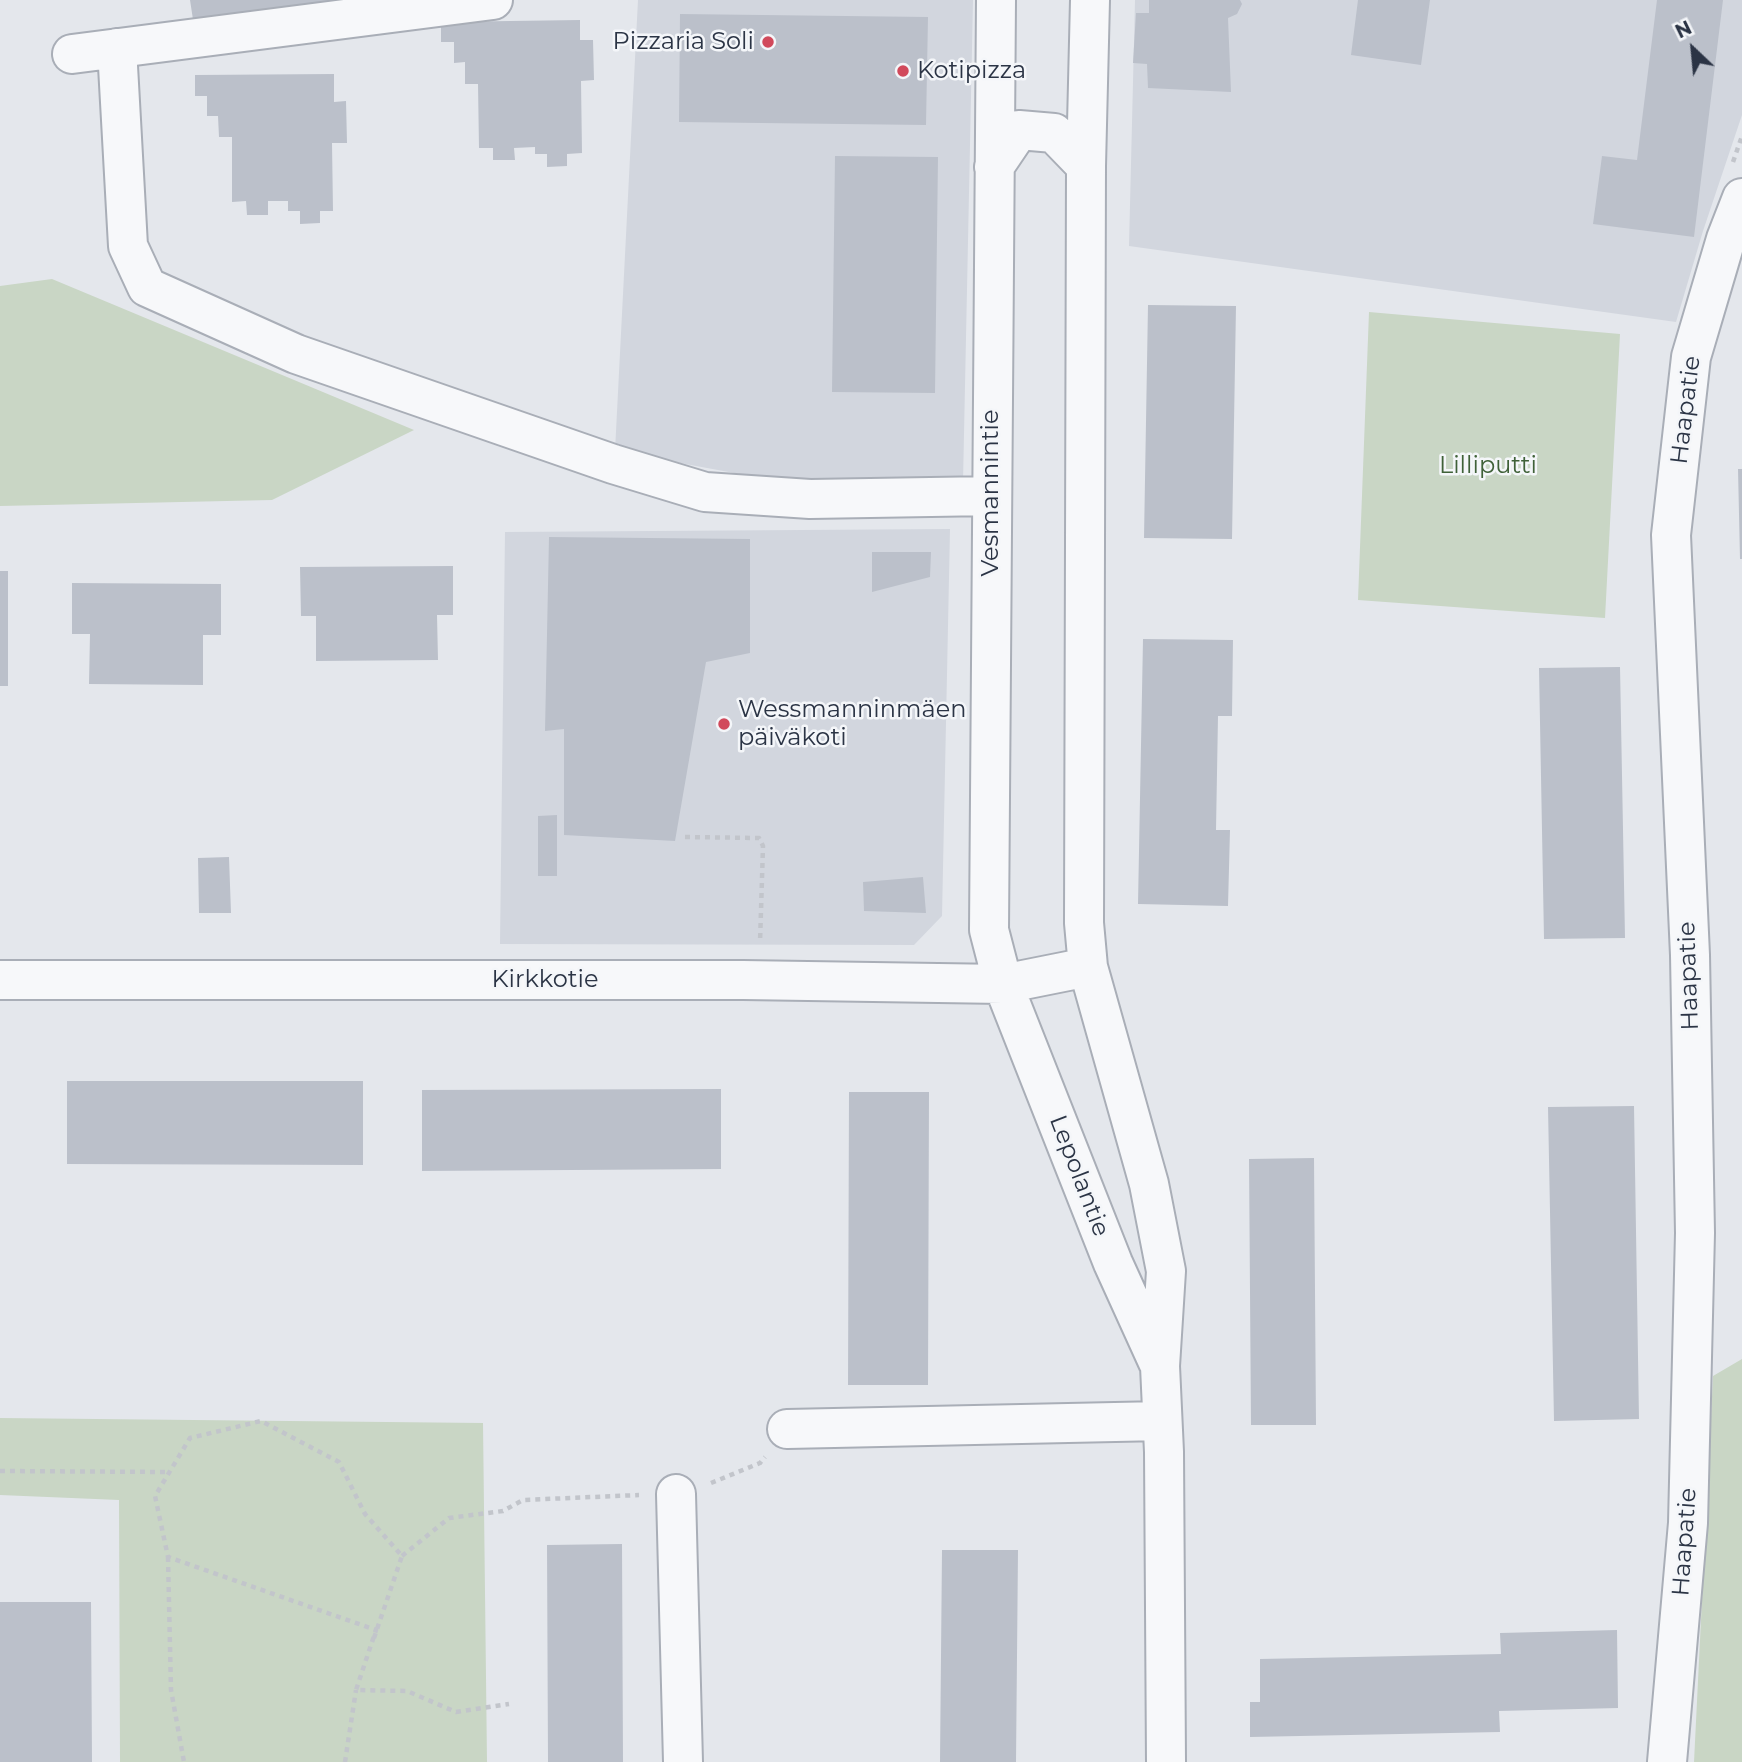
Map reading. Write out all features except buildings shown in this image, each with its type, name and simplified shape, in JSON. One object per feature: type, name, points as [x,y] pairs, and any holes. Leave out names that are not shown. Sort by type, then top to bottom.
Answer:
[{"type":"street","points":[[72,54],[493,0]]},
{"type":"street","name":"Vesmannintie","points":[[996,0],[989,930],[1003,984]]},
{"type":"street","points":[[1088,967],[1084,923],[1086,166],[1090,0]]},
{"type":"street","points":[[117,48],[128,246],[147,287],[296,354],[600,459],[705,492],[810,499],[991,496]]},
{"type":"street","points":[[994,167],[1018,131],[1054,132],[1086,166]]},
{"type":"street","name":"Haapatie","points":[[1667,1762],[1688,1523],[1695,1233],[1690,955],[1671,536],[1691,357],[1726,239],[1742,198]]},
{"type":"street","name":"Kirkkotie","points":[[0,980],[743,980],[1003,984],[1088,967]]},
{"type":"street","name":"Lepolantie","points":[[1088,967],[1149,1184],[1166,1271],[1160,1366],[1166,1762]]},
{"type":"street","name":"Lepolantie","points":[[1003,984],[1113,1263],[1160,1366]]},
{"type":"street","points":[[787,1429],[1162,1422]]},
{"type":"street","points":[[676,1494],[683,1762]]},
{"type":"path","points":[[685,837],[758,838],[763,846],[760,946]]},
{"type":"path","points":[[184,1762],[171,1690],[168,1557],[155,1496],[190,1438],[261,1421],[339,1462],[365,1514],[402,1556]]},
{"type":"path","points":[[345,1762],[356,1690],[402,1556],[449,1518],[503,1511],[523,1500],[698,1493],[715,1480],[760,1464],[787,1429]]},
{"type":"path","points":[[0,1471],[169,1472]]},
{"type":"path","points":[[168,1557],[376,1630],[373,1638]]},
{"type":"path","points":[[356,1690],[407,1691],[456,1712],[509,1704]]},
{"type":"shaded area","points":[[638,0],[973,0],[963,482],[810,487],[615,451]]},
{"type":"shaded area","points":[[1135,0],[1742,0],[1742,115],[1676,322],[1129,246]]},
{"type":"shaded area","name":"Wessmanninmäen päiväkoti","points":[[950,529],[942,916],[914,945],[500,944],[505,532]]},
{"type":"green space","points":[[52,279],[414,430],[272,500],[0,506],[0,286]]},
{"type":"green space","name":"Lilliputti","points":[[1369,312],[1620,334],[1605,618],[1358,600]]},
{"type":"green space","points":[[1742,1359],[1742,1762],[1694,1762],[1713,1376]]},
{"type":"green space","points":[[0,1418],[483,1423],[487,1762],[120,1762],[119,1500],[0,1495]]},
{"type":"place","name":"Pizzaria Soli","points":[[768,42]]},
{"type":"place","name":"Kotipizza","points":[[903,71]]},
{"type":"place","name":"Wessmanninmäen päiväkoti","points":[[724,724]]}]
